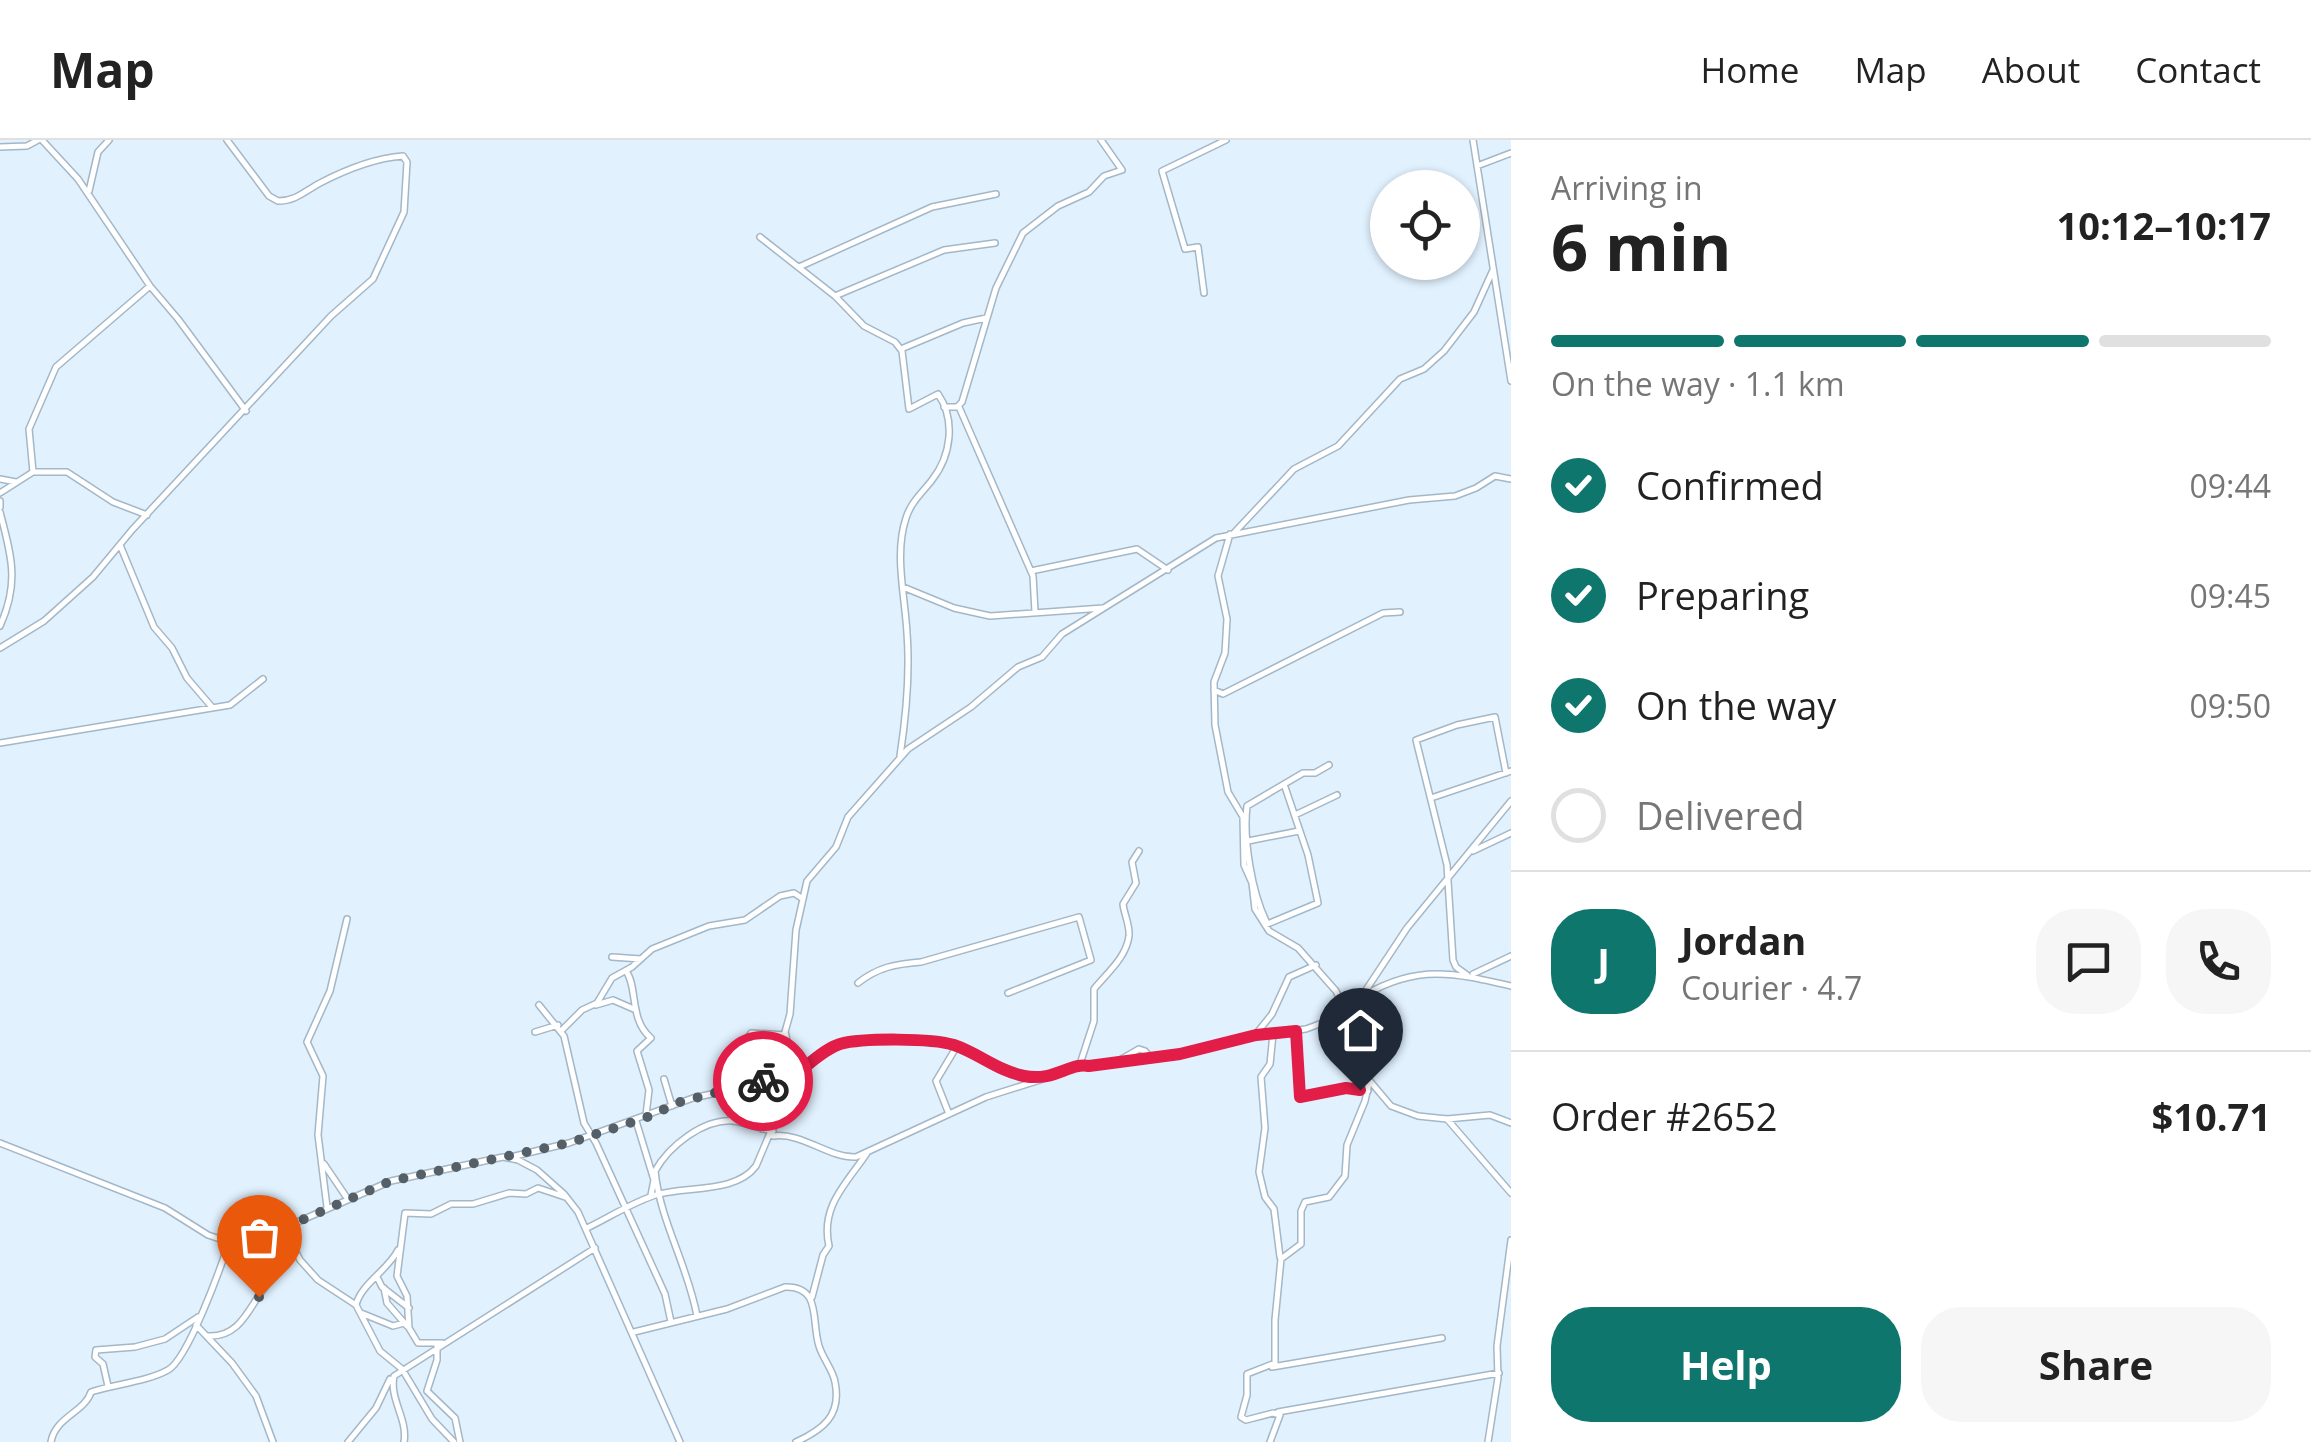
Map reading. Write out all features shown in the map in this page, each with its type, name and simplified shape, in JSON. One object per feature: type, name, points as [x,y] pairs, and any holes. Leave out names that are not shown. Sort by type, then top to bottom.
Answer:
[{"type":"street","points":[[0,146],[27,146],[40,140],[88,193],[150,286],[246,411]]},
{"type":"street","points":[[88,193],[98,152],[109,140]]},
{"type":"street","points":[[0,648],[54,613],[332,316],[373,280],[404,212],[407,162],[403,156],[337,175],[293,200],[278,202],[269,196],[227,140]]},
{"type":"street","points":[[1035,612],[1031,571],[958,407],[996,288],[1023,233],[1058,206],[1089,192],[1104,176],[1122,170],[1101,140]]},
{"type":"street","points":[[1204,293],[1198,247],[1185,248],[1162,171],[1226,140]]},
{"type":"street","points":[[1473,140],[1511,381]]},
{"type":"street","points":[[1476,166],[1511,153]]},
{"type":"street","points":[[799,267],[932,207],[996,194]]},
{"type":"street","points":[[760,237],[835,296],[864,326],[895,342],[901,349],[909,409],[938,394],[944,406],[949,447],[906,517],[901,566],[908,656],[900,759]]},
{"type":"street","points":[[835,296],[944,250],[995,243]]},
{"type":"street","points":[[1281,1259],[1301,1244],[1304,1202],[1330,1197],[1344,1179],[1352,1128],[1368,1083],[1336,991],[1298,948],[1266,925],[1253,903],[1252,883],[1244,865],[1242,812],[1230,798],[1214,725],[1215,677],[1225,653],[1227,619],[1218,576],[1231,534],[1294,469],[1338,446],[1400,379],[1424,369],[1444,352],[1474,312],[1493,270]]},
{"type":"street","points":[[33,472],[30,429],[54,370],[150,286]]},
{"type":"street","points":[[901,349],[963,323],[986,318]]},
{"type":"street","points":[[944,406],[958,407]]},
{"type":"street","points":[[0,493],[33,472],[67,472],[114,502],[147,515]]},
{"type":"street","points":[[587,1228],[659,1194],[718,1187],[747,1176],[756,1166],[795,1074],[786,1035],[796,930],[806,880],[836,848],[848,817],[914,744],[971,708],[1018,666],[1042,658],[1055,640],[1203,546],[1231,534],[1409,500],[1438,500],[1468,492],[1494,476],[1511,479]]},
{"type":"street","points":[[0,479],[16,482]]},
{"type":"street","points":[[0,507],[9,537],[12,574],[8,606],[0,626]]},
{"type":"street","points":[[120,546],[154,628],[212,707]]},
{"type":"street","points":[[1031,571],[1137,549],[1168,570]]},
{"type":"street","points":[[903,588],[954,608],[990,616],[1104,608]]},
{"type":"street","points":[[1214,690],[1224,694],[1384,613],[1400,612]]},
{"type":"street","points":[[0,743],[236,702],[263,680]]},
{"type":"street","points":[[1430,798],[1508,772],[1495,717],[1431,732],[1416,740],[1430,798],[1447,865],[1453,960],[1468,975]]},
{"type":"street","points":[[1266,925],[1256,897],[1247,806],[1302,774],[1329,764]]},
{"type":"street","points":[[1266,925],[1318,903],[1284,787]]},
{"type":"street","points":[[1294,815],[1337,795]]},
{"type":"street","points":[[1362,996],[1396,943],[1511,801]]},
{"type":"street","points":[[1248,842],[1299,830]]},
{"type":"street","points":[[1447,865],[1511,833]]},
{"type":"street","points":[[1080,1064],[1094,1021],[1094,990],[1122,957],[1127,942],[1129,932],[1122,904],[1136,883],[1132,862],[1139,851]]},
{"type":"street","points":[[594,1006],[612,978],[652,948],[716,924],[745,920],[780,896],[794,893],[803,899]]},
{"type":"street","points":[[858,983],[898,962],[921,962],[1080,917],[1091,960],[1008,992]]},
{"type":"street","points":[[327,1207],[318,1121],[323,1076],[307,1042],[330,991],[346,919]]},
{"type":"street","points":[[1278,920],[1278,936]]},
{"type":"street","points":[[1468,975],[1511,956]]},
{"type":"street","points":[[612,957],[641,959]]},
{"type":"street","points":[[1256,1035],[1272,1014],[1288,977],[1316,965]]},
{"type":"street","points":[[626,971],[632,979],[642,1032],[650,1038],[636,1054],[649,1090],[645,1118]]},
{"type":"street","points":[[697,1316],[655,1170],[665,1156],[701,1128],[734,1121],[798,1138],[842,1156],[867,1153],[986,1096],[1080,1064],[1180,1054],[1326,1023],[1362,996],[1406,977],[1468,975],[1511,986]]},
{"type":"street","points":[[535,1032],[560,1028],[582,1010],[612,1000],[636,1010]]},
{"type":"street","points":[[539,1006],[560,1028],[589,1136],[665,1294],[671,1322]]},
{"type":"street","points":[[1296,1031],[1300,1097],[1346,1088],[1368,1091]]},
{"type":"street","points":[[734,1121],[723,1092],[722,1081],[728,1066],[751,1033],[786,1035]]},
{"type":"street","points":[[1270,1367],[1276,1359],[1281,1259],[1276,1249],[1274,1210],[1265,1197],[1260,1172],[1265,1130],[1261,1076],[1270,1064],[1274,1034]]},
{"type":"street","points":[[795,1074],[838,1045],[868,1038],[892,1042],[924,1040],[957,1046],[1008,1072],[1046,1078]]},
{"type":"street","points":[[950,1115],[936,1081],[957,1046]]},
{"type":"street","points":[[0,1144],[165,1208],[208,1235],[229,1242],[270,1234],[391,1181],[478,1161],[511,1158],[589,1136],[723,1092],[746,1077],[791,1087]]},
{"type":"street","points":[[746,1077],[758,1105],[762,1129]]},
{"type":"street","points":[[664,1079],[672,1106]]},
{"type":"street","points":[[1368,1083],[1401,1112],[1448,1119],[1490,1115],[1511,1123]]},
{"type":"street","points":[[1448,1119],[1511,1193]]},
{"type":"street","points":[[636,1120],[654,1180],[650,1198]]},
{"type":"street","points":[[796,1442],[825,1426],[832,1410],[836,1387],[819,1346],[812,1297],[828,1246],[829,1209],[867,1153]]},
{"type":"street","points":[[511,1158],[536,1170],[567,1197],[587,1228],[680,1442]]},
{"type":"street","points":[[322,1160],[347,1198]]},
{"type":"street","points":[[407,1326],[409,1308],[397,1276],[407,1212],[431,1214],[452,1204],[473,1204],[538,1188],[567,1197]]},
{"type":"street","points":[[284,1228],[296,1255],[318,1280],[356,1306],[380,1351],[402,1370],[437,1426],[457,1442]]},
{"type":"street","points":[[207,1336],[220,1337],[235,1330],[264,1285],[275,1276],[278,1252],[270,1234]]},
{"type":"street","points":[[1488,1442],[1499,1373],[1497,1346],[1511,1240]]},
{"type":"street","points":[[50,1442],[54,1429],[72,1410],[89,1400],[91,1392],[171,1368],[181,1358],[229,1242]]},
{"type":"street","points":[[356,1306],[358,1296],[400,1247]]},
{"type":"street","points":[[348,1442],[376,1408],[392,1378],[402,1370],[595,1248]]},
{"type":"street","points":[[377,1277],[384,1288],[409,1308]]},
{"type":"street","points":[[632,1332],[789,1286],[812,1297]]},
{"type":"street","points":[[384,1288],[387,1304],[418,1343],[440,1345]]},
{"type":"street","points":[[361,1313],[393,1326],[407,1326]]},
{"type":"street","points":[[108,1386],[102,1362],[94,1357],[96,1350],[134,1348],[164,1339],[200,1316]]},
{"type":"street","points":[[196,1324],[256,1396],[272,1442]]},
{"type":"street","points":[[1442,1338],[1248,1373],[1247,1395],[1240,1416],[1246,1420],[1499,1373]]},
{"type":"street","points":[[440,1345],[427,1392],[455,1418],[457,1442]]},
{"type":"street","points":[[392,1378],[395,1402],[406,1432],[404,1442]]},
{"type":"street","points":[[1270,1442],[1280,1418],[1275,1413]]},
{"type":"way so far","points":[[259,1297],[278,1267],[276,1246],[270,1234],[361,1192],[426,1172],[511,1158],[569,1143],[680,1102],[726,1090],[746,1077],[763,1081]]},
{"type":"route","points":[[763,1081],[791,1087],[795,1074],[831,1048],[868,1038],[948,1043],[984,1057],[1002,1070],[1046,1078],[1078,1064],[1171,1056],[1256,1035],[1296,1031],[1300,1097],[1346,1088],[1360,1090]]}]
